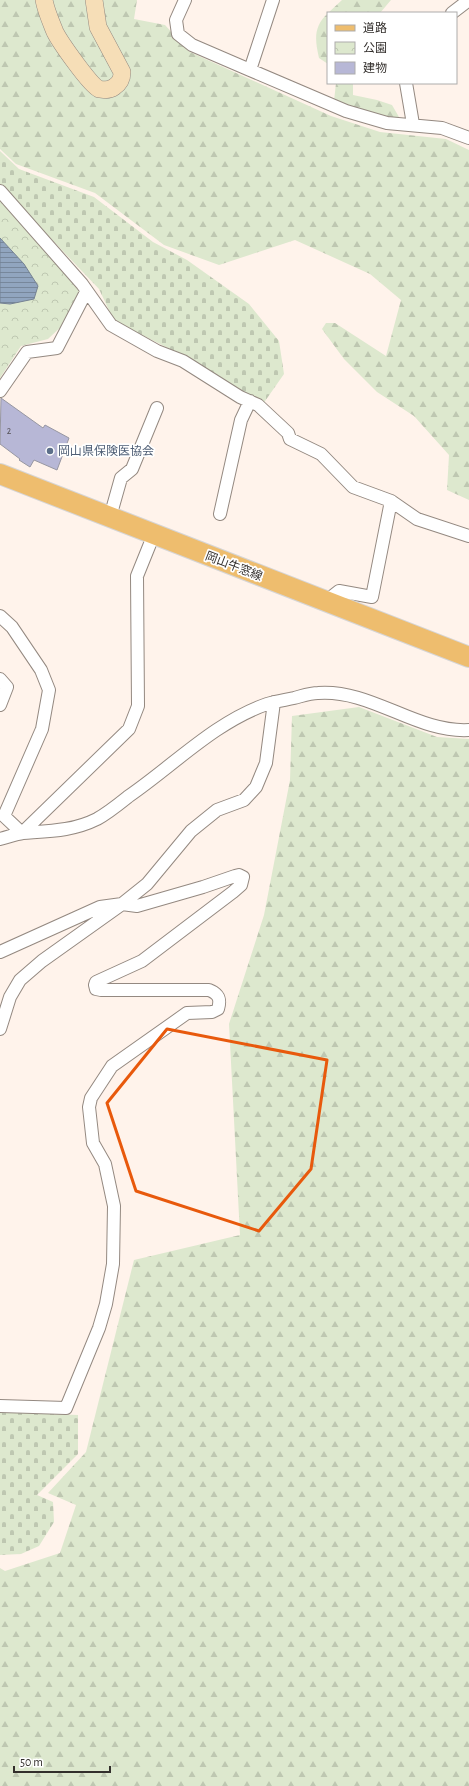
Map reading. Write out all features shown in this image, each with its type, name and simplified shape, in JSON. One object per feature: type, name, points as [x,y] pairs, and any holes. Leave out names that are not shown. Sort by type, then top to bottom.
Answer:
[{"type":"main road","name":"岡山牛窓線","points":[[0,474],[469,657]]},
{"type":"street","points":[[44,0],[56,33],[74,60],[99,89],[111,89],[119,83],[122,78],[122,72],[98,28],[94,0]]},
{"type":"street","points":[[185,0],[176,20],[178,34],[192,45],[346,111],[387,123],[413,124],[442,128],[469,138]]},
{"type":"street","points":[[250,70],[274,0]]},
{"type":"street","points":[[453,12],[468,0]]},
{"type":"street","points":[[406,84],[413,124]]},
{"type":"street","points":[[0,191],[82,284],[86,292],[111,325],[157,351],[183,361],[258,405],[288,433],[290,439],[321,454],[353,487],[391,501],[417,519],[469,536]]},
{"type":"street","points":[[0,390],[27,352],[57,348],[86,292]]},
{"type":"street","points":[[220,514],[241,420],[250,401]]},
{"type":"street","points":[[110,517],[122,478],[132,469],[157,408]]},
{"type":"street","points":[[325,602],[338,590],[372,597],[391,501]]},
{"type":"street","points":[[22,833],[129,729],[138,706],[137,576],[154,534]]},
{"type":"street","points":[[0,616],[16,633],[41,670],[49,690],[42,730],[2,814],[22,833]]},
{"type":"street","points":[[0,679],[7,687],[0,705]]},
{"type":"street","points":[[0,839],[22,833],[56,832],[76,828],[98,818],[146,784],[216,730],[267,704],[274,702],[318,692],[351,696],[397,711],[428,725],[454,731],[469,730]]},
{"type":"street","points":[[0,1029],[10,997],[20,980],[42,961],[122,904],[147,884],[191,831],[217,810],[244,800],[256,787],[266,763],[274,702]]},
{"type":"street","points":[[0,952],[100,907],[122,904],[137,906],[235,876],[243,877],[241,885],[233,892],[142,961],[96,982],[96,989],[101,990],[210,990],[219,996],[220,1002],[218,1009],[212,1012],[187,1014],[112,1066],[91,1098],[88,1107],[93,1143],[105,1164],[114,1206],[115,1222],[113,1264],[106,1304],[99,1328],[66,1408],[0,1406]]},
{"type":"highlighted area","points":[[167,1029],[327,1060],[311,1169],[259,1231],[136,1191],[107,1103]]},
{"type":"green space","points":[[0,0],[137,0],[134,19],[165,25],[190,52],[331,116],[380,132],[446,139],[469,150],[469,500],[447,490],[449,455],[414,416],[377,392],[344,359],[322,329],[326,323],[335,323],[386,356],[401,300],[370,274],[295,240],[219,265],[164,245],[95,193],[16,164],[0,149]]},
{"type":"green space","points":[[342,0],[391,0],[381,12],[329,12]]},
{"type":"green space","points":[[327,14],[327,63],[319,58],[316,40],[316,34],[323,18]]},
{"type":"green space","points":[[336,84],[353,84],[353,95],[392,105],[399,117],[387,117],[334,101]]},
{"type":"green space","points":[[0,151],[19,169],[94,197],[153,242],[187,260],[249,304],[279,341],[284,374],[263,404],[190,359],[114,321],[99,289],[0,184]]},
{"type":"green space","points":[[0,197],[79,290],[78,303],[65,323],[48,339],[21,346],[0,378]]},
{"type":"green space","points":[[359,707],[437,737],[469,739],[469,1786],[0,1786],[0,1568],[5,1571],[60,1553],[76,1505],[48,1493],[86,1452],[134,1260],[240,1235],[229,1024],[264,915],[290,780],[292,716]]},
{"type":"green space","points":[[0,1412],[78,1415],[78,1454],[37,1495],[53,1502],[54,1522],[39,1546],[21,1554],[0,1555]]},
{"type":"water","points":[[0,238],[24,264],[38,286],[34,299],[10,304],[0,303]]},
{"type":"building","points":[[1,398],[43,428],[45,425],[69,438],[57,470],[34,460],[30,467],[0,444]]},
{"type":"place","name":"岡山県保険医協会","points":[[50,451]]}]
